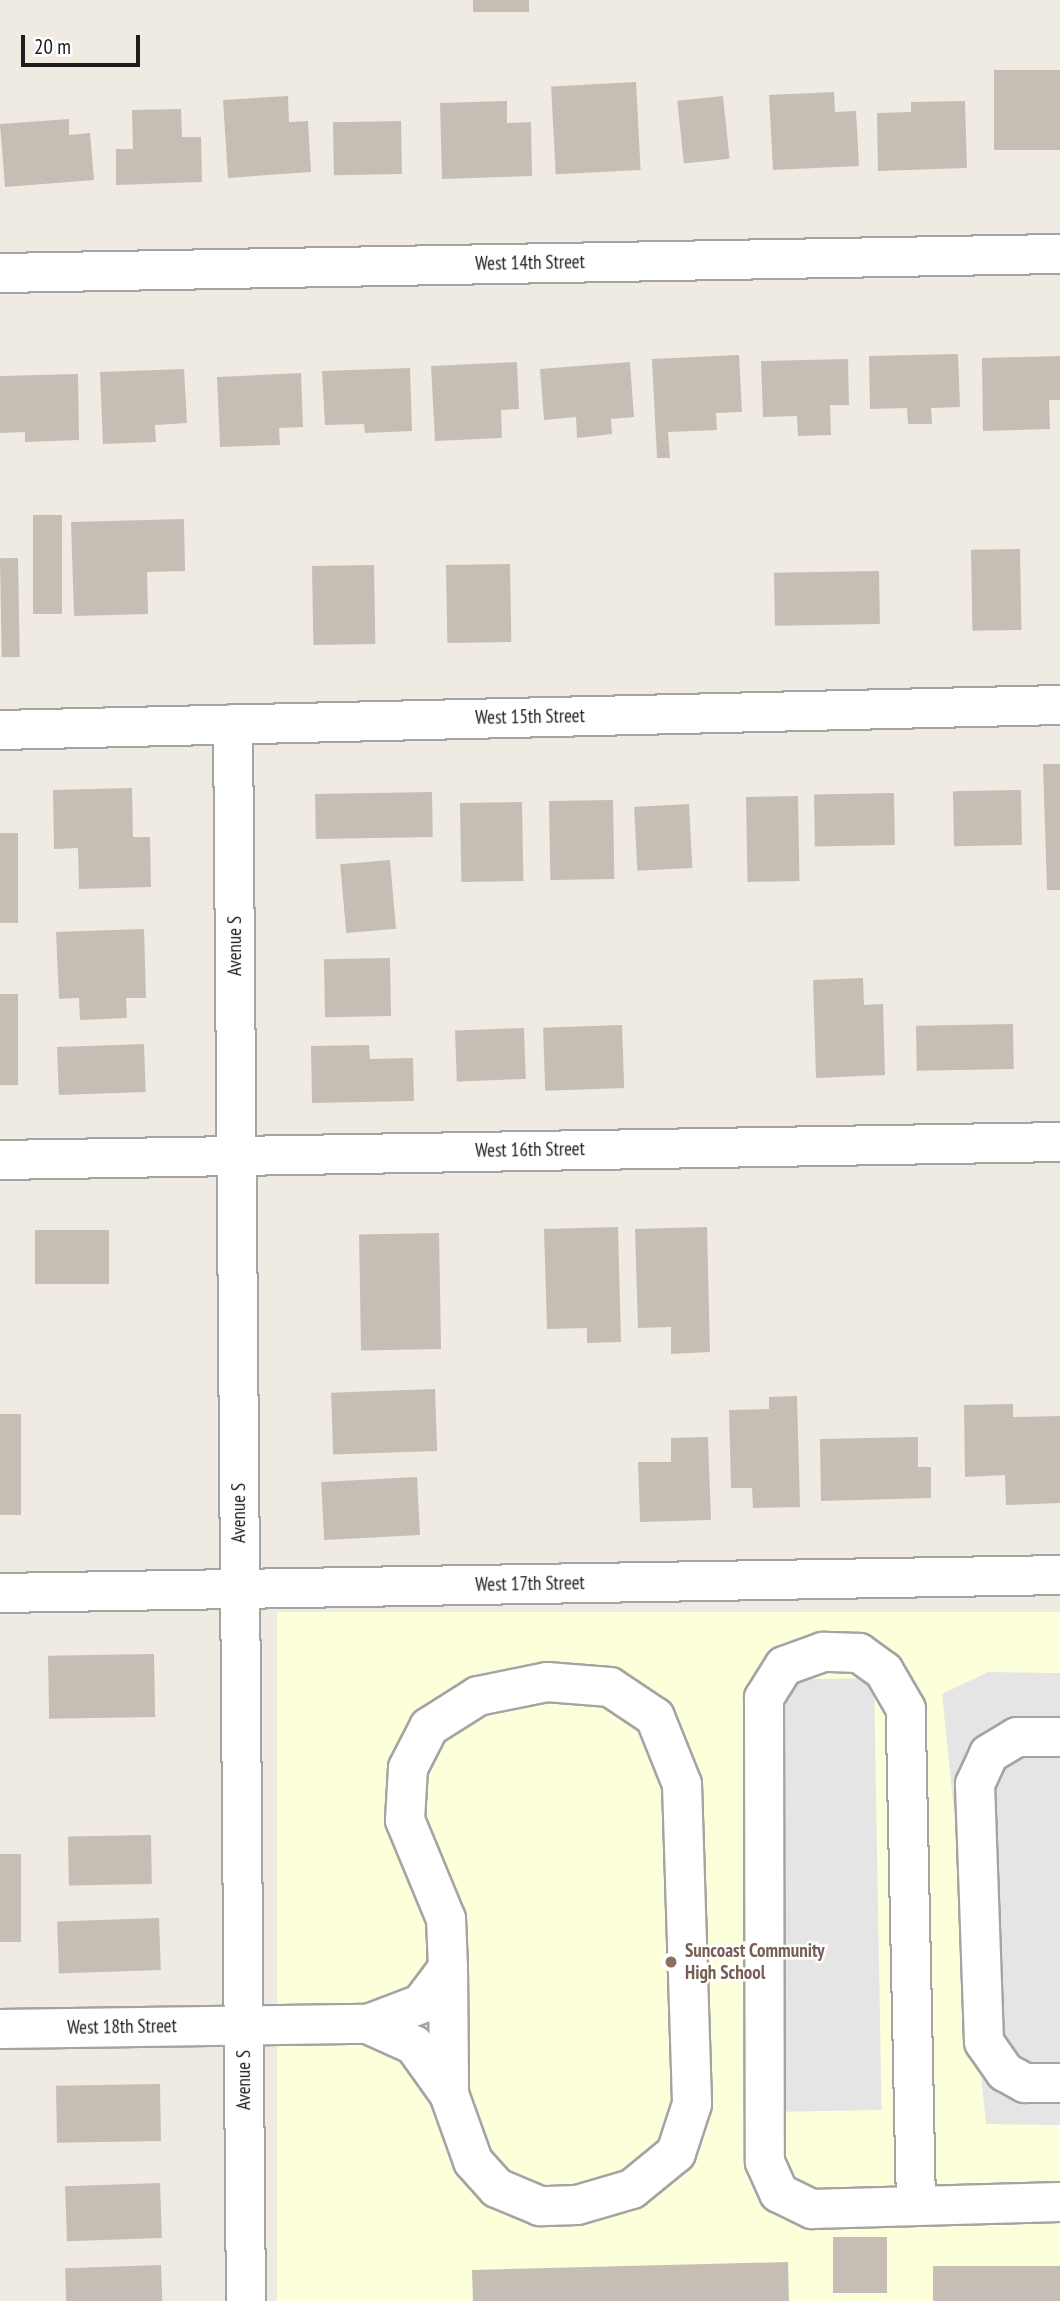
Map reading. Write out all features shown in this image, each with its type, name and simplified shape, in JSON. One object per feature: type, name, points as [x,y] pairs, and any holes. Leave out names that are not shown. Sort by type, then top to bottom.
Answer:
[{"type":"street","name":"West 14th Street","points":[[0,273],[1060,254]]},
{"type":"street","name":"West 15th Street","points":[[0,730],[1060,705]]},
{"type":"street","name":"Avenue S","points":[[233,724],[246,2301]]},
{"type":"street","name":"West 16th Street","points":[[0,1160],[1060,1142]]},
{"type":"street","name":"West 17th Street","points":[[0,1593],[1060,1575]]},
{"type":"street","points":[[916,2205],[906,1709],[884,1671],[859,1653],[822,1652],[784,1666],[764,1698],[765,2162],[779,2193],[812,2209],[1060,2202]]},
{"type":"street","points":[[368,2024],[414,2045],[449,2094],[473,2161],[497,2188],[540,2206],[577,2205],[632,2189],[676,2153],[692,2105],[682,1784],[654,1717],[610,1687],[547,1682],[478,1696],[429,1727],[408,1768],[405,1820],[446,1919],[449,2094]]},
{"type":"street","points":[[1060,1737],[1017,1737],[989,1754],[975,1784],[984,2042],[1005,2072],[1025,2083],[1060,2082]]},
{"type":"street","points":[[368,2024],[421,2004],[448,1968]]},
{"type":"street","name":"West 18th Street","points":[[0,2029],[368,2024]]},
{"type":"shaded area","name":"Suncoast Community High School","points":[[277,1612],[1060,1612],[1060,2301],[277,2301]]},
{"type":"shaded area","points":[[988,1672],[1060,1673],[1060,2125],[986,2124],[942,1694]]},
{"type":"shaded area","points":[[874,1678],[882,2110],[783,2112],[775,1680]]},
{"type":"building","points":[[473,0],[529,0],[529,12],[473,12]]},
{"type":"building","points":[[994,70],[1060,70],[1060,150],[994,150]]},
{"type":"building","points":[[636,82],[641,170],[556,174],[551,86]]},
{"type":"building","points":[[834,92],[835,112],[856,111],[859,166],[773,170],[769,95]]},
{"type":"building","points":[[288,96],[289,122],[308,121],[311,172],[228,178],[223,100]]},
{"type":"building","points":[[723,96],[730,159],[684,163],[677,101]]},
{"type":"building","points":[[507,101],[507,123],[531,122],[532,176],[442,179],[440,103]]},
{"type":"building","points":[[965,101],[967,168],[878,171],[877,113],[911,112],[911,102]]},
{"type":"building","points":[[181,109],[182,137],[201,137],[202,182],[116,185],[116,149],[133,149],[132,110]]},
{"type":"building","points":[[69,119],[69,135],[90,133],[94,180],[5,187],[0,124]]},
{"type":"building","points":[[401,121],[402,174],[334,175],[333,122]]},
{"type":"building","points":[[958,354],[960,407],[931,408],[932,424],[908,424],[907,408],[870,409],[869,356]]},
{"type":"building","points":[[739,355],[742,412],[716,413],[717,430],[668,432],[670,458],[657,458],[652,359]]},
{"type":"building","points":[[1060,356],[1060,400],[1049,400],[1050,429],[983,431],[982,358]]},
{"type":"building","points":[[848,359],[849,405],[830,405],[831,435],[798,436],[797,416],[763,417],[761,361]]},
{"type":"building","points":[[517,362],[519,409],[501,410],[502,438],[435,441],[431,366]]},
{"type":"building","points":[[630,362],[634,417],[611,419],[612,434],[577,438],[576,417],[544,420],[540,369]]},
{"type":"building","points":[[410,368],[412,431],[365,433],[364,424],[325,425],[322,371]]},
{"type":"building","points":[[184,369],[187,423],[155,425],[156,442],[103,444],[100,372]]},
{"type":"building","points":[[301,373],[303,427],[279,428],[280,445],[220,447],[217,377]]},
{"type":"building","points":[[78,374],[79,440],[25,442],[25,432],[0,433],[0,376]]},
{"type":"building","points":[[33,515],[62,515],[62,614],[33,614]]},
{"type":"building","points":[[184,519],[185,571],[147,572],[148,614],[74,616],[71,522]]},
{"type":"building","points":[[1020,549],[1021,630],[972,631],[971,550]]},
{"type":"building","points":[[0,558],[18,558],[20,657],[2,657]]},
{"type":"building","points":[[510,564],[511,642],[447,643],[446,565]]},
{"type":"building","points":[[374,565],[375,644],[313,645],[312,566]]},
{"type":"building","points":[[879,571],[880,624],[775,626],[774,573]]},
{"type":"building","points":[[1043,764],[1060,764],[1060,890],[1047,890]]},
{"type":"building","points":[[132,788],[133,837],[150,837],[151,887],[79,889],[78,848],[54,849],[53,790]]},
{"type":"building","points":[[1021,790],[1022,845],[954,846],[953,791]]},
{"type":"building","points":[[432,792],[433,837],[316,839],[315,794]]},
{"type":"building","points":[[894,793],[895,845],[815,846],[814,794]]},
{"type":"building","points":[[798,796],[799,881],[747,882],[746,797]]},
{"type":"building","points":[[613,800],[614,879],[550,880],[549,801]]},
{"type":"building","points":[[522,802],[523,881],[461,882],[460,803]]},
{"type":"building","points":[[689,804],[692,868],[637,871],[634,807]]},
{"type":"building","points":[[0,833],[18,833],[18,923],[0,923]]},
{"type":"building","points":[[390,860],[396,929],[346,933],[340,864]]},
{"type":"building","points":[[144,929],[146,998],[126,998],[127,1018],[80,1020],[79,998],[59,999],[56,932]]},
{"type":"building","points":[[390,958],[391,1016],[325,1017],[324,959]]},
{"type":"building","points":[[863,978],[864,1005],[883,1004],[885,1075],[816,1078],[813,980]]},
{"type":"building","points":[[0,994],[18,994],[18,1085],[0,1085]]},
{"type":"building","points":[[1013,1024],[1014,1069],[917,1071],[916,1026]]},
{"type":"building","points":[[622,1025],[624,1088],[545,1091],[543,1028]]},
{"type":"building","points":[[524,1028],[526,1079],[457,1081],[455,1030]]},
{"type":"building","points":[[144,1044],[146,1092],[59,1095],[57,1047]]},
{"type":"building","points":[[369,1045],[370,1059],[413,1058],[414,1101],[312,1103],[311,1046]]},
{"type":"building","points":[[618,1227],[621,1342],[587,1343],[587,1328],[547,1329],[544,1229]]},
{"type":"building","points":[[707,1227],[710,1352],[671,1354],[671,1327],[638,1328],[635,1229]]},
{"type":"building","points":[[35,1230],[109,1230],[109,1284],[35,1284]]},
{"type":"building","points":[[439,1233],[441,1349],[361,1350],[359,1234]]},
{"type":"building","points":[[435,1389],[437,1451],[333,1455],[331,1393]]},
{"type":"building","points":[[797,1396],[800,1507],[753,1508],[752,1488],[731,1488],[729,1410],[769,1409],[769,1397]]},
{"type":"building","points":[[1013,1404],[1013,1417],[1060,1416],[1060,1503],[1006,1505],[1005,1475],[965,1477],[964,1405]]},
{"type":"building","points":[[0,1414],[21,1414],[21,1515],[0,1515]]},
{"type":"building","points":[[708,1437],[711,1520],[640,1522],[638,1462],[671,1462],[671,1438]]},
{"type":"building","points":[[918,1437],[918,1467],[931,1467],[931,1498],[821,1501],[820,1439]]},
{"type":"building","points":[[417,1477],[420,1535],[324,1540],[321,1482]]},
{"type":"building","points":[[154,1654],[155,1717],[49,1719],[48,1656]]},
{"type":"building","points":[[151,1835],[152,1884],[69,1885],[68,1836]]},
{"type":"building","points":[[0,1854],[21,1854],[21,1942],[0,1942]]},
{"type":"building","points":[[159,1918],[161,1970],[59,1974],[57,1922]]},
{"type":"building","points":[[160,2084],[161,2141],[57,2143],[56,2086]]},
{"type":"building","points":[[160,2183],[162,2238],[67,2241],[65,2186]]},
{"type":"building","points":[[833,2237],[887,2237],[887,2293],[833,2293]]},
{"type":"building","points":[[788,2262],[789,2301],[473,2301],[472,2270]]},
{"type":"building","points":[[161,2265],[162,2301],[66,2301],[65,2268]]},
{"type":"building","points":[[933,2266],[1060,2266],[1060,2301],[933,2301]]},
{"type":"place","name":"Suncoast Community High School","points":[[671,1962]]}]
